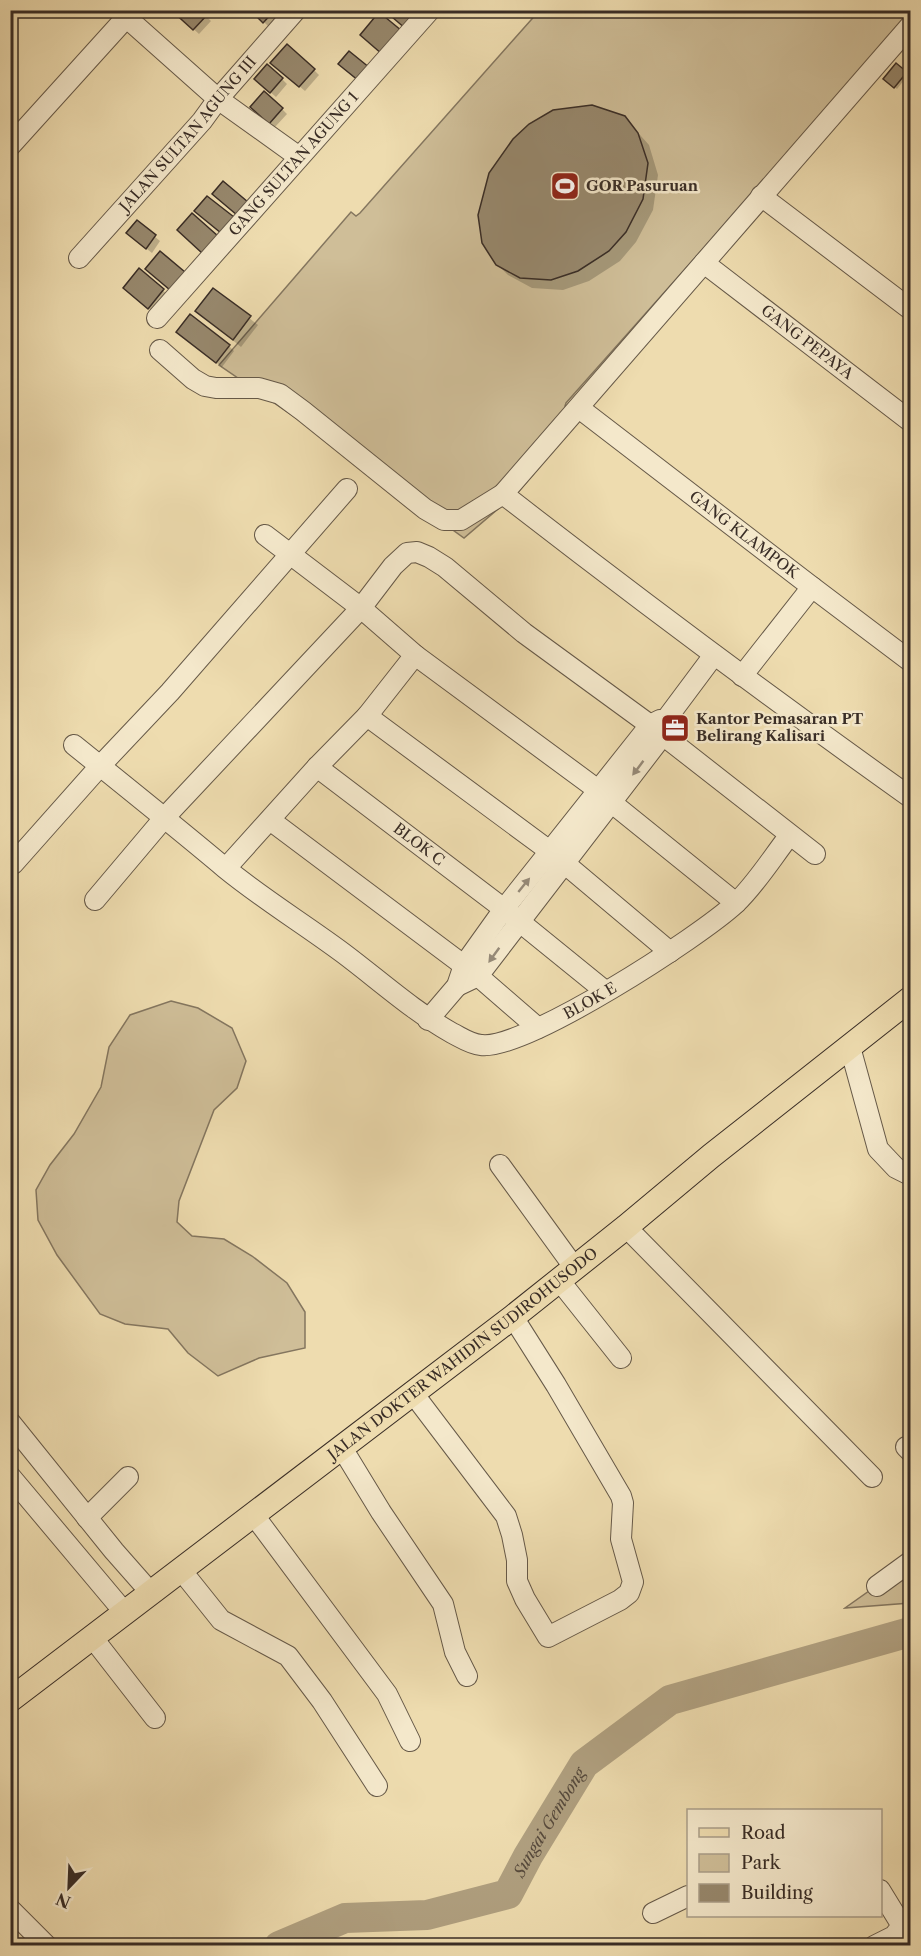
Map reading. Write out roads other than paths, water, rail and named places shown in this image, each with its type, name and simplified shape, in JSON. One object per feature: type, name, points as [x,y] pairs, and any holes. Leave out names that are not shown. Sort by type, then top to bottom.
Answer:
[{"type":"main road","name":"JALAN DOKTER WAHIDIN SUDIROHUSODO","points":[[12,1696],[513,1317],[711,1156],[910,999]]},
{"type":"street","name":"JALAN SULTAN AGUNG III","points":[[79,258],[296,10]]},
{"type":"street","name":"GANG SULTAN AGUNG 1","points":[[157,318],[430,10]]},
{"type":"street","points":[[10,146],[126,13],[218,99],[298,157]]},
{"type":"street","points":[[160,350],[205,386],[259,388],[280,394],[425,509],[444,520],[461,520],[510,500],[768,202],[910,26]]},
{"type":"street","points":[[768,202],[910,309]]},
{"type":"street","name":"GANG PEPAYA","points":[[711,269],[910,421]]},
{"type":"street","name":"GANG KLAMPOK","points":[[584,412],[910,661]]},
{"type":"street","points":[[13,864],[100,766],[170,692],[347,489]]},
{"type":"street","points":[[510,500],[742,676],[910,798]]},
{"type":"street","points":[[265,535],[362,608],[416,655],[605,797],[736,903]]},
{"type":"street","points":[[95,900],[165,817],[362,608],[393,566],[408,553],[417,552],[445,567],[524,633],[660,726],[789,836],[815,854]]},
{"type":"street","points":[[742,676],[812,587]]},
{"type":"street","points":[[226,868],[317,767],[367,716],[416,655]]},
{"type":"street","points":[[428,1020],[471,971],[714,655]]},
{"type":"street","points":[[367,716],[557,858],[670,952]]},
{"type":"street","name":"BLOK E","points":[[74,745],[226,868],[341,952],[428,1020],[471,1043],[485,1046],[502,1042],[562,1017],[670,952],[736,903],[789,836]]},
{"type":"street","name":"BLOK C","points":[[317,767],[512,915],[605,991]]},
{"type":"street","points":[[270,820],[471,971],[538,1028]]},
{"type":"street","points":[[850,1047],[878,1149],[896,1168],[910,1175]]},
{"type":"street","points":[[500,1165],[566,1274],[621,1358]]},
{"type":"street","points":[[626,1227],[872,1477]]},
{"type":"street","points":[[412,1392],[506,1516],[517,1560],[517,1581],[548,1637],[620,1600],[629,1593],[633,1582],[621,1539],[623,1503],[621,1496],[513,1317]]},
{"type":"street","points":[[10,1422],[114,1551],[151,1593]]},
{"type":"street","points":[[342,1448],[381,1512],[443,1604],[455,1652],[467,1676]]},
{"type":"street","points":[[10,1476],[124,1613]]},
{"type":"street","points":[[87,1518],[128,1477]]},
{"type":"street","points":[[254,1514],[387,1694],[410,1741]]},
{"type":"street","points":[[877,1586],[910,1562]]},
{"type":"street","points":[[181,1570],[221,1620],[288,1656],[322,1701],[377,1786]]},
{"type":"street","points":[[92,1637],[155,1718]]},
{"type":"street","points":[[874,1946],[895,1941],[901,1928],[882,1893]]},
{"type":"street","points":[[653,1912],[687,1896]]},
{"type":"street","points":[[10,1909],[47,1946]]},
{"type":"waterway","name":"Sungai Gembong","points":[[279,1946],[345,1918],[427,1915],[508,1894],[528,1856],[584,1764],[670,1700],[910,1632]]},
{"type":"place","name":"GOR Pasuruan","points":[[565,186]]},
{"type":"place","name":"Kantor Pemasaran PT Belirang Kalisari","points":[[675,728]]}]
